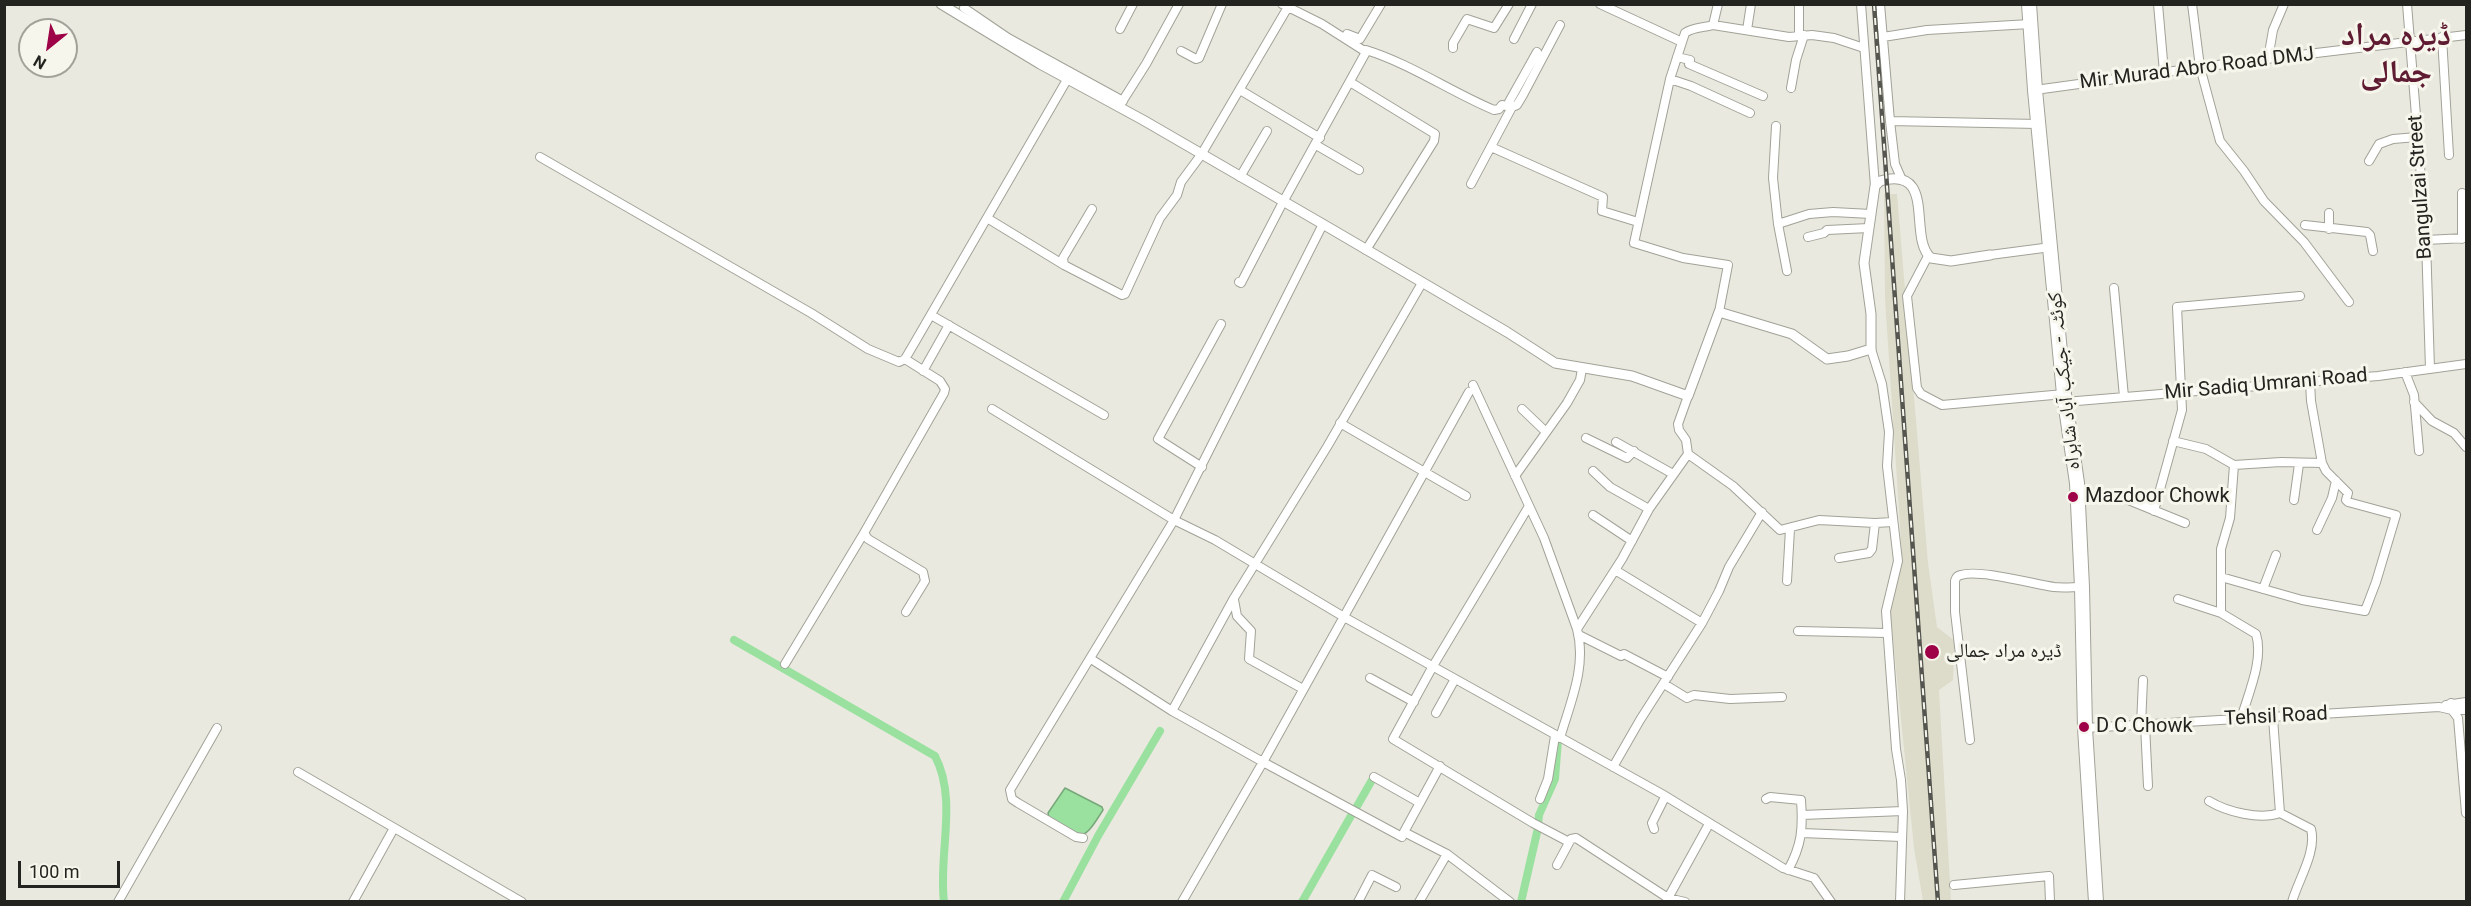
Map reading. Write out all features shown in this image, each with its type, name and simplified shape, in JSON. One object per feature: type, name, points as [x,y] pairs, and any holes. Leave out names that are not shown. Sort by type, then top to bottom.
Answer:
[{"type":"highway","name":"کوئٹہ - جیکب آباد شاہراہ","points":[[2029,4],[2038,124],[2065,398],[2078,496],[2085,728],[2096,902]]},
{"type":"street","points":[[940,4],[1040,64],[1121,104]]},
{"type":"street","points":[[1120,28],[1133,4]]},
{"type":"street","points":[[1121,104],[1179,4]]},
{"type":"street","points":[[1180,51],[1196,59],[1199,58],[1222,4]]},
{"type":"street","points":[[1287,5],[1360,39],[1381,4]]},
{"type":"street","points":[[1453,48],[1453,43],[1467,19],[1494,28],[1509,4]]},
{"type":"street","points":[[1514,39],[1532,4]]},
{"type":"street","points":[[1600,4],[1682,42]]},
{"type":"street","points":[[1713,25],[1718,4]]},
{"type":"street","points":[[1747,30],[1751,4]]},
{"type":"street","points":[[1791,88],[1802,35],[1799,4]]},
{"type":"street","points":[[1861,4],[1875,186],[1863,272],[1871,314],[1870,350],[1882,384],[1889,432],[1887,466],[1898,561],[1886,611],[1896,750],[1903,811],[1900,902]]},
{"type":"street","points":[[1880,4],[1895,164],[1902,180],[1916,193],[1924,251],[1935,260],[1951,261],[2051,247]]},
{"type":"street","points":[[2158,4],[2164,72]]},
{"type":"street","points":[[2192,4],[2200,67],[2220,141],[2264,201],[2304,242],[2349,302]]},
{"type":"street","points":[[2268,59],[2273,30],[2284,4]]},
{"type":"street","name":"Bangulzai Street","points":[[2407,4],[2426,240],[2430,369]]},
{"type":"street","points":[[987,218],[1064,265],[1122,295],[1125,294],[1160,218],[1177,195],[1181,182],[1201,155],[1240,90],[1287,5]]},
{"type":"street","points":[[1287,5],[1366,50],[1494,110],[1499,109],[1502,105],[1511,107],[1517,105],[1560,25]]},
{"type":"street","points":[[964,8],[1001,31],[1008,38],[1121,104],[1201,155],[1555,363],[1632,376],[1688,396]]},
{"type":"street","points":[[1883,37],[1927,30],[2030,24]]},
{"type":"street","points":[[1578,632],[1632,541],[1648,509],[1688,454],[1686,440],[1678,430],[1678,424],[1719,312],[1728,265],[1683,258],[1634,243],[1670,79],[1685,33],[1690,28],[1703,29],[1713,25],[1789,37],[1802,35],[1834,38],[1864,48]]},
{"type":"street","name":"Mir Murad Abro Road DMJ","points":[[2035,90],[2200,67],[2466,35]]},
{"type":"street","points":[[2442,37],[2449,155]]},
{"type":"street","points":[[1239,282],[1366,50]]},
{"type":"street","points":[[1471,184],[1511,107],[1509,102],[1537,52]]},
{"type":"street","points":[[1677,57],[1690,60],[1689,64],[1763,96]]},
{"type":"street","points":[[540,157],[811,313],[868,349],[898,362],[905,359],[1068,78]]},
{"type":"street","points":[[1670,79],[1750,113]]},
{"type":"street","points":[[1350,82],[1435,134],[1434,141],[1366,250]]},
{"type":"street","points":[[1240,90],[1359,170]]},
{"type":"street","points":[[1890,121],[2038,124]]},
{"type":"street","points":[[1776,126],[1773,178],[1778,224],[1787,271]]},
{"type":"street","points":[[1240,177],[1267,131]]},
{"type":"street","points":[[2369,161],[2379,144],[2392,139],[2417,138]]},
{"type":"street","points":[[1491,147],[1603,197],[1602,211],[1638,222]]},
{"type":"street","points":[[1875,186],[1885,180],[1902,180]]},
{"type":"street","points":[[2426,240],[2464,238],[2462,193]]},
{"type":"street","points":[[1064,265],[1063,258],[1092,209]]},
{"type":"street","points":[[1778,224],[1809,214],[1833,212],[1871,214]]},
{"type":"street","points":[[2329,213],[2329,229]]},
{"type":"street","points":[[1083,838],[1076,837],[1018,803],[1012,799],[1010,792],[1174,520],[1323,225]]},
{"type":"street","points":[[2305,225],[2369,233],[2373,251]]},
{"type":"street","points":[[1808,237],[1827,230],[1869,228]]},
{"type":"street","name":"Mir Sadiq Umrani Road","points":[[1928,256],[1907,296],[1917,388],[1921,394],[1942,405],[2124,397],[2310,382],[2466,364]]},
{"type":"street","points":[[1172,711],[1234,598],[1341,423],[1422,283]]},
{"type":"street","points":[[2114,288],[2124,397]]},
{"type":"street","points":[[2154,511],[2182,410],[2177,307],[2300,296]]},
{"type":"street","points":[[1719,312],[1792,334],[1827,359],[1848,357],[1870,350]]},
{"type":"street","points":[[931,315],[1104,415]]},
{"type":"street","points":[[1202,466],[1158,440],[1221,324]]},
{"type":"street","points":[[923,371],[949,325]]},
{"type":"street","points":[[785,663],[943,397],[945,389],[943,384],[905,359]]},
{"type":"street","points":[[1515,476],[1567,403],[1580,380],[1582,369]]},
{"type":"street","points":[[2404,372],[2412,387],[2419,451]]},
{"type":"street","points":[[2221,577],[2302,600],[2365,611],[2396,515],[2348,502],[2346,500],[2348,493],[2326,471],[2322,463],[2310,382]]},
{"type":"street","points":[[1182,902],[1263,762],[1471,388],[1544,538],[1578,632],[1581,650],[1578,677],[1540,799]]},
{"type":"street","points":[[2414,402],[2432,421],[2454,433],[2466,447]]},
{"type":"street","points":[[992,409],[1174,520],[1256,564],[1344,617],[1613,767],[1788,870],[1814,878],[1831,902]]},
{"type":"street","points":[[1522,409],[1545,431]]},
{"type":"street","points":[[1341,423],[1466,496]]},
{"type":"street","points":[[1587,438],[1627,458],[1634,451]]},
{"type":"street","points":[[2173,441],[2206,449],[2234,465],[2280,462],[2322,463]]},
{"type":"street","points":[[1616,442],[1673,474]]},
{"type":"street","points":[[1688,454],[1733,486],[1780,530],[1819,520],[1893,522]]},
{"type":"street","points":[[2295,500],[2299,464]]},
{"type":"street","points":[[2221,613],[2221,549],[2230,518],[2234,465]]},
{"type":"street","points":[[1593,471],[1610,487],[1648,509]]},
{"type":"street","points":[[2317,530],[2332,498],[2336,481]]},
{"type":"street","points":[[2078,496],[2126,499],[2185,523]]},
{"type":"street","points":[[1529,506],[1433,666],[1393,739],[1569,842]]},
{"type":"street","points":[[1613,767],[1702,623],[1729,567],[1762,512]]},
{"type":"street","points":[[1593,515],[1632,541]]},
{"type":"street","points":[[1839,558],[1871,551],[1875,523]]},
{"type":"street","points":[[1787,581],[1790,529]]},
{"type":"street","points":[[864,533],[868,538],[926,576],[906,612]]},
{"type":"street","points":[[2263,589],[2276,555]]},
{"type":"street","points":[[1615,570],[1702,623]]},
{"type":"street","points":[[1970,740],[1955,612],[1954,581],[1961,574],[2025,580],[2056,587],[2082,587]]},
{"type":"street","points":[[1234,598],[1237,616],[1251,632],[1249,659],[1303,689]]},
{"type":"street","points":[[2178,598],[2221,613],[2248,627],[2256,634],[2259,644],[2254,673],[2241,719]]},
{"type":"street","points":[[1798,631],[1887,633]]},
{"type":"street","points":[[1578,632],[1621,656],[1624,654],[1666,681],[1687,698],[1694,695],[1730,699],[1782,697]]},
{"type":"street","points":[[1091,658],[1172,711],[1402,837],[1440,766]]},
{"type":"street","points":[[1370,678],[1414,702]]},
{"type":"street","points":[[1436,713],[1455,679]]},
{"type":"street","points":[[2143,680],[2143,725],[2148,786]]},
{"type":"street","points":[[2458,718],[2466,705]]},
{"type":"street","name":"Tehsil Road","points":[[2085,728],[2466,705]]},
{"type":"street","points":[[2451,707],[2458,718],[2466,813]]},
{"type":"street","points":[[2273,718],[2280,813]]},
{"type":"street","points":[[118,902],[217,728]]},
{"type":"street","points":[[298,772],[522,902]]},
{"type":"street","points":[[1374,777],[1420,803]]},
{"type":"street","points":[[1654,829],[1652,824],[1665,797]]},
{"type":"street","points":[[1766,798],[1801,800],[1802,833],[1798,853],[1788,870]]},
{"type":"street","points":[[2209,801],[2268,817],[2280,813],[2311,829],[2307,864],[2297,883],[2292,902]]},
{"type":"street","points":[[1802,814],[1903,811]]},
{"type":"street","points":[[1667,900],[1708,824]]},
{"type":"street","points":[[353,902],[394,828]]},
{"type":"street","points":[[1404,832],[1447,854],[1510,902]]},
{"type":"street","points":[[1802,833],[1901,837]]},
{"type":"street","points":[[1557,865],[1569,842],[1576,838],[1667,900],[1685,902]]},
{"type":"street","points":[[1423,900],[1447,854]]},
{"type":"street","points":[[1358,902],[1372,875],[1396,887]]},
{"type":"street","points":[[1954,885],[2049,876],[2050,902]]},
{"type":"shaded area","points":[[1884,194],[1897,194],[1928,563],[1937,627],[1955,641],[1953,680],[1939,690],[1951,901],[1923,901],[1914,848],[1890,610],[1902,557],[1885,299]]},
{"type":"shaded area","points":[[1065,788],[1102,807],[1103,810],[1090,829],[1080,835],[1049,818],[1048,813]]},
{"type":"waterway","points":[[734,640],[935,756],[942,773],[945,791],[944,902]]},
{"type":"waterway","points":[[1063,902],[1098,836],[1160,731]]},
{"type":"waterway","points":[[1538,824],[1539,815],[1555,779],[1558,740]]},
{"type":"waterway","points":[[1356,808],[1372,780]]},
{"type":"waterway","points":[[1302,902],[1352,814]]},
{"type":"waterway","points":[[1521,902],[1538,828]]},
{"type":"railway","points":[[1874,4],[1938,902]]},
{"type":"place","name":"Mazdoor Chowk","points":[[2073,497]]},
{"type":"place","name":"ڈیرہ مراد جمالی","points":[[1932,652]]},
{"type":"place","name":"D C Chowk","points":[[2084,727]]},
{"type":"district","name":"ڈیرہ مراد جمالی","points":[[2396,56]]}]
